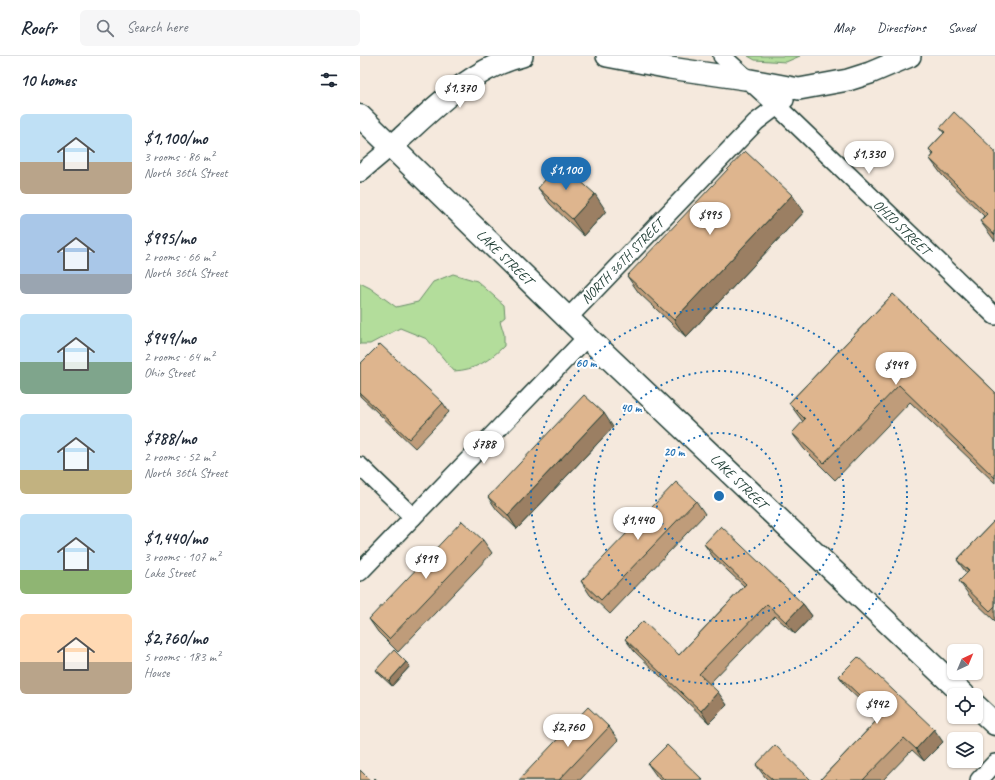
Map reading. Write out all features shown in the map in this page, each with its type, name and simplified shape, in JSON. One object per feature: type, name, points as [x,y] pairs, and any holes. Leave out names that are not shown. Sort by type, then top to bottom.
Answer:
[{"type":"main road","name":"LAKE STREET","points":[[360,116],[587,337],[957,688]]},
{"type":"main road","points":[[983,713],[995,724]]},
{"type":"street","points":[[360,173],[466,82],[492,66],[522,56]]},
{"type":"street","points":[[608,56],[670,68],[799,89],[848,80],[870,73],[910,56]]},
{"type":"street","name":"OHIO STREET","points":[[722,56],[745,79],[777,106],[995,316]]},
{"type":"street","name":"NORTH 36TH STREET","points":[[568,318],[756,122],[799,89]]},
{"type":"street","points":[[360,572],[587,337]]},
{"type":"street","points":[[360,466],[413,517]]},
{"type":"street","points":[[979,780],[995,763]]},
{"type":"green space","points":[[748,56],[800,56],[786,62],[755,60]]},
{"type":"green space","points":[[453,274],[477,281],[504,305],[505,317],[500,321],[504,334],[504,346],[493,356],[475,367],[454,371],[427,339],[400,328],[370,344],[360,344],[360,283],[370,288],[396,307],[418,302],[433,282]]},
{"type":"building","points":[[954,112],[995,151],[995,235],[980,221],[987,214],[930,159],[934,154],[929,149],[945,132],[940,128]]},
{"type":"building","points":[[745,151],[792,195],[674,320],[627,276]]},
{"type":"building","points":[[560,163],[595,194],[572,219],[538,188]]},
{"type":"building","points":[[893,294],[995,392],[995,478],[899,385],[824,463],[792,433],[805,419],[789,403]]},
{"type":"building","points":[[380,344],[443,403],[409,439],[360,393],[360,364]]},
{"type":"building","points":[[584,395],[604,413],[508,515],[488,497]]},
{"type":"building","points":[[676,482],[696,501],[601,600],[581,581]]},
{"type":"building","points":[[995,520],[995,606],[990,611],[959,581],[969,571],[957,560]]},
{"type":"building","points":[[462,521],[483,540],[389,639],[369,619]]},
{"type":"building","points":[[721,526],[803,604],[786,622],[767,604],[699,674],[718,692],[701,711],[625,639],[643,621],[679,655],[746,584],[704,544]]},
{"type":"building","points":[[394,650],[406,662],[389,681],[376,670]]},
{"type":"building","points":[[858,657],[934,729],[916,749],[904,738],[863,780],[820,780],[881,716],[839,676]]},
{"type":"building","points":[[588,707],[609,727],[559,780],[519,780]]},
{"type":"building","points":[[667,745],[703,780],[665,780],[648,764]]},
{"type":"building","points":[[775,745],[811,780],[773,780],[756,765]]},
{"type":"building","points":[[360,770],[370,780],[360,780]]}]
